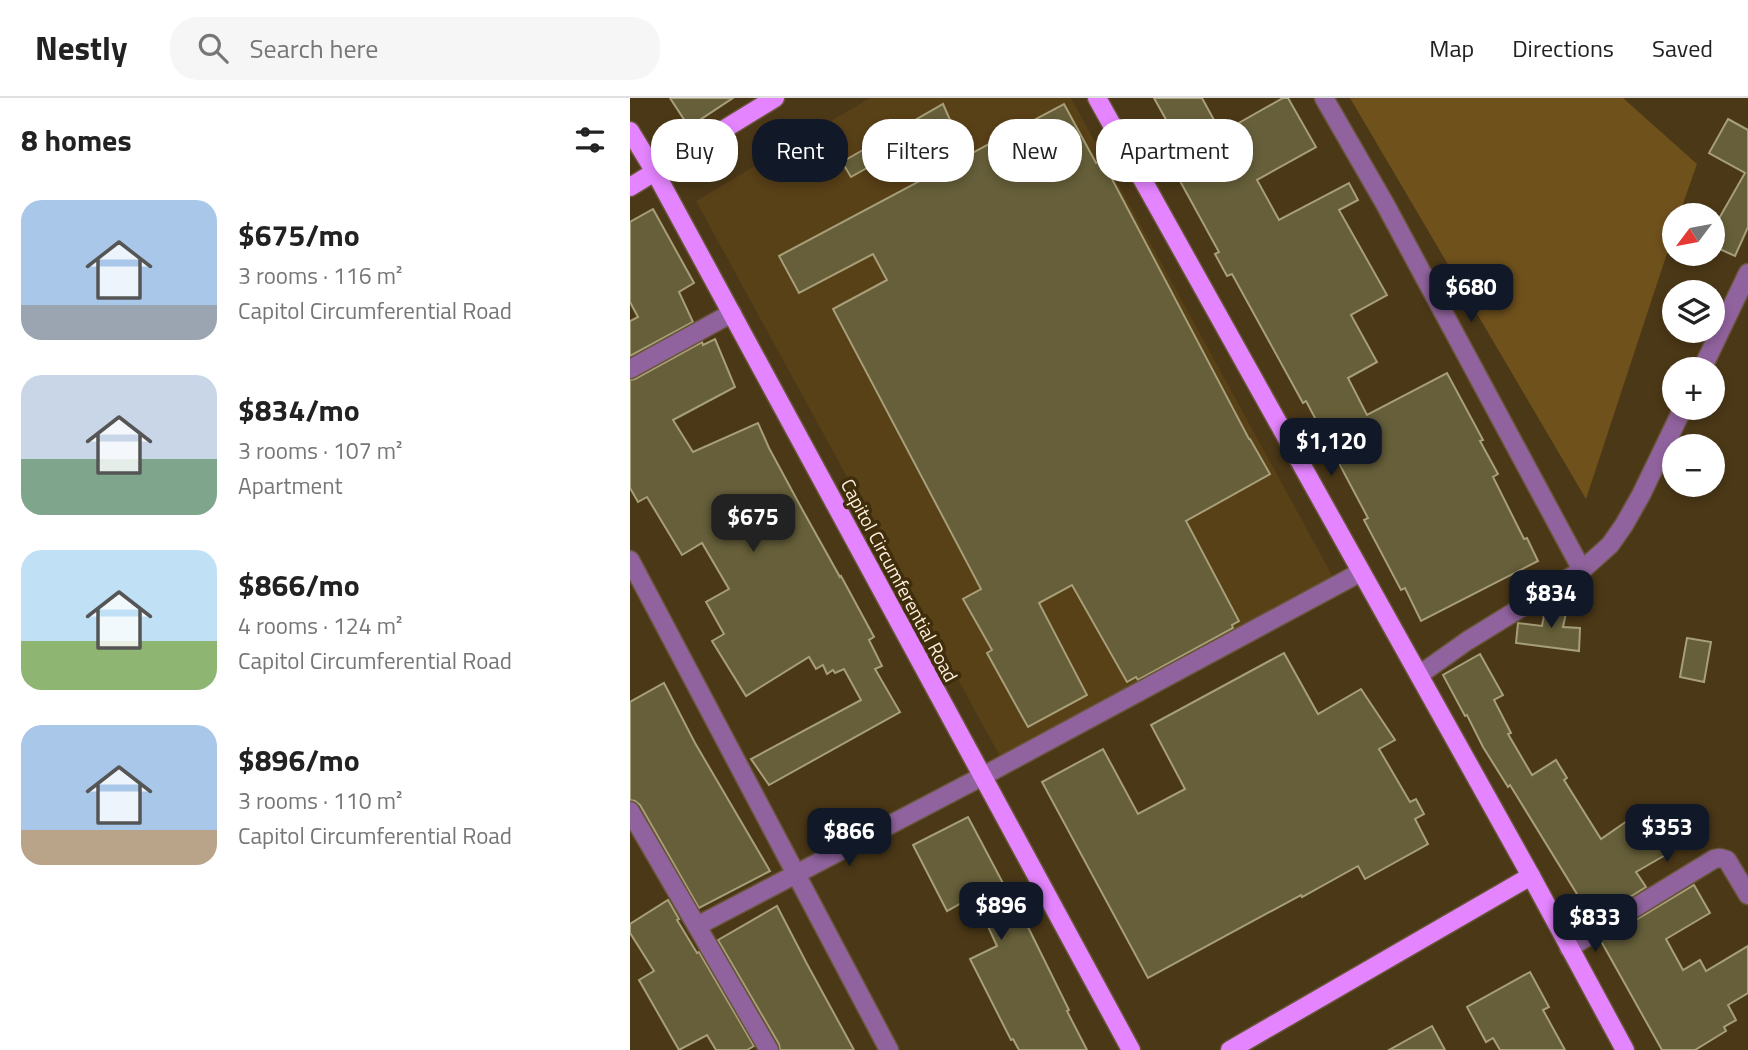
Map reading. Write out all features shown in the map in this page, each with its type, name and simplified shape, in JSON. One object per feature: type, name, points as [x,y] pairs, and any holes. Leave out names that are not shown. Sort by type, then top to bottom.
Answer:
[{"type":"main road","points":[[738,121],[775,98]]},
{"type":"main road","points":[[1097,98],[1531,876],[1625,1050]]},
{"type":"main road","name":"Capitol Circumferential Road","points":[[630,131],[651,165]]},
{"type":"main road","points":[[630,187],[651,174]]},
{"type":"main road","name":"Capitol Circumferential Road","points":[[660,182],[1131,1050]]},
{"type":"main road","points":[[1230,1050],[1531,876]]},
{"type":"street","points":[[1324,98],[1385,204],[1582,570]]},
{"type":"street","points":[[1708,357],[1748,273]]},
{"type":"street","points":[[630,369],[732,313]]},
{"type":"street","points":[[1419,675],[1467,641],[1582,570],[1610,545],[1625,525],[1677,420]]},
{"type":"street","points":[[630,560],[889,1050]]},
{"type":"street","points":[[697,926],[983,776],[1361,572]]},
{"type":"street","points":[[630,811],[769,1050]]},
{"type":"street","points":[[1569,948],[1714,859],[1727,860],[1748,895]]},
{"type":"shaded area","points":[[870,98],[1071,98],[1096,144],[1096,182],[1117,182],[1333,577],[1002,760],[696,201],[728,182],[738,182],[738,176],[752,168],[752,182],[848,182],[848,119],[835,119]]},
{"type":"shaded area","points":[[1350,98],[1623,98],[1697,164],[1683,203],[1662,203],[1663,266],[1586,499]]},
{"type":"building","points":[[670,98],[733,98],[701,119],[684,119]]},
{"type":"building","points":[[1154,98],[1202,98],[1213,119],[1166,119]]},
{"type":"building","points":[[1283,98],[1288,98],[1316,147],[1257,180],[1279,220],[1349,183],[1358,200],[1339,210],[1387,295],[1351,315],[1377,362],[1348,378],[1367,415],[1447,373],[1483,440],[1480,441],[1498,474],[1493,477],[1538,561],[1421,621],[1405,588],[1401,590],[1364,520],[1368,518],[1306,401],[1303,403],[1232,274],[1227,276],[1215,254],[1219,252],[1181,182],[1253,182],[1253,119],[1246,119]]},
{"type":"building","points":[[943,104],[950,119],[917,119]]},
{"type":"building","points":[[1064,104],[1072,119],[1036,119]]},
{"type":"building","points":[[1728,119],[1748,130],[1748,227],[1735,256],[1726,252],[1726,206],[1745,173],[1709,153]]},
{"type":"building","points":[[1082,137],[1096,163],[1096,182],[1114,182],[1270,474],[1186,521],[1239,621],[1232,625],[1233,628],[1138,680],[1136,677],[1127,682],[1072,585],[1039,603],[1087,695],[1028,727],[987,653],[992,650],[963,599],[981,589],[833,309],[887,280],[873,254],[799,293],[779,256],[918,182],[974,182],[974,152],[988,145],[988,182],[1082,182]]},
{"type":"building","points":[[862,151],[862,171],[851,177],[848,172],[848,159]]},
{"type":"building","points":[[653,209],[694,283],[679,292],[693,322],[630,356],[630,321],[638,317],[630,302],[630,222]]},
{"type":"building","points":[[715,339],[735,387],[673,420],[693,452],[758,423],[802,509],[874,637],[869,640],[882,666],[875,669],[900,712],[769,785],[751,759],[861,700],[844,669],[835,673],[833,670],[827,674],[823,665],[816,669],[809,657],[746,696],[712,641],[724,634],[706,602],[729,589],[702,543],[682,555],[647,497],[638,502],[630,488],[630,380],[702,342],[703,345]]},
{"type":"building","points":[[1554,601],[1568,604],[1563,627],[1580,628],[1579,651],[1516,643],[1518,623],[1542,626],[1546,605]]},
{"type":"building","points":[[1687,638],[1711,642],[1704,682],[1680,677]]},
{"type":"building","points":[[1284,653],[1318,714],[1361,689],[1395,740],[1379,749],[1410,802],[1416,799],[1424,814],[1415,819],[1428,844],[1365,879],[1358,866],[1148,978],[1042,782],[1103,749],[1138,814],[1185,789],[1151,725]]},
{"type":"building","points":[[1480,654],[1503,695],[1494,700],[1511,733],[1508,734],[1532,775],[1556,760],[1567,778],[1564,780],[1601,839],[1630,819],[1643,838],[1679,817],[1691,840],[1636,872],[1646,887],[1593,920],[1510,785],[1508,787],[1483,747],[1443,675]]},
{"type":"building","points":[[664,683],[695,743],[770,871],[699,908],[640,805],[630,800],[630,702]]},
{"type":"building","points":[[968,817],[1005,887],[1010,885],[1087,1050],[1019,1050],[1013,1039],[1011,1040],[970,959],[997,946],[974,896],[947,911],[913,845]]},
{"type":"building","points":[[1694,885],[1710,913],[1666,939],[1683,970],[1700,960],[1706,971],[1748,946],[1748,993],[1728,1005],[1736,1020],[1724,1027],[1726,1031],[1695,1050],[1662,1050],[1601,941]]},
{"type":"building","points":[[668,900],[679,919],[677,920],[754,1046],[747,1050],[716,1050],[707,1035],[679,1050],[639,980],[654,971],[630,933],[630,924]]},
{"type":"building","points":[[777,906],[854,1050],[780,1050],[718,940]]},
{"type":"building","points":[[1530,972],[1549,1007],[1543,1010],[1565,1050],[1500,1050],[1493,1038],[1486,1042],[1467,1007]]},
{"type":"building","points":[[1432,1026],[1445,1050],[1389,1050]]}]
